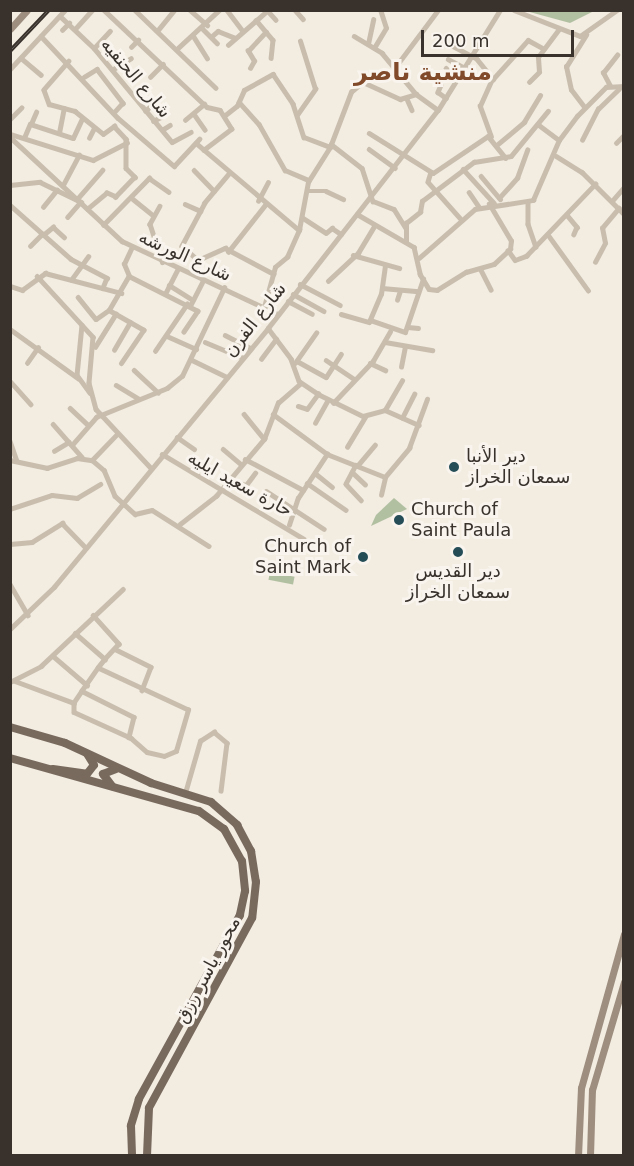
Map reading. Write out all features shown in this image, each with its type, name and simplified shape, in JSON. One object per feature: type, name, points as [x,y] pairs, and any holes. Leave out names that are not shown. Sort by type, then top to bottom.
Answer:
[{"type":"main road","name":"محور ياسر رزق","points":[[10,728],[82,750],[126,772],[217,806],[242,831],[253,858],[256,900],[245,934],[149,1108],[147,1155]]},
{"type":"main road","points":[[42,769],[87,774],[93,763],[82,750]]},
{"type":"main road","name":"محور ياسر رزق","points":[[10,758],[212,819],[236,848],[245,884],[237,923],[135,1108],[132,1155]]},
{"type":"main road","points":[[126,772],[109,768],[102,778],[127,792]]},
{"type":"street","points":[[10,29],[27,10]]},
{"type":"street","points":[[10,69],[65,10]]},
{"type":"street","points":[[75,29],[92,10]]},
{"type":"street","points":[[104,10],[204,104],[224,116],[231,130],[204,150]]},
{"type":"street","points":[[135,10],[178,48],[216,88]]},
{"type":"street","points":[[190,10],[217,43]]},
{"type":"street","points":[[178,48],[205,27],[219,10]]},
{"type":"street","points":[[227,10],[243,31]]},
{"type":"street","points":[[295,10],[303,19]]},
{"type":"street","points":[[374,48],[386,28],[380,10]]},
{"type":"street","points":[[396,66],[438,10]]},
{"type":"street","name":"شارع الفرن","points":[[11,627],[28,615],[85,547],[268,328],[300,284],[395,168],[446,98],[469,54],[500,10]]},
{"type":"street","points":[[514,10],[558,30],[586,35]]},
{"type":"street","points":[[584,107],[571,90],[566,67],[586,35],[617,10]]},
{"type":"street","points":[[228,45],[267,11],[276,20]]},
{"type":"street","points":[[158,30],[171,12]]},
{"type":"street","name":"شارع الحنفيه","points":[[60,16],[94,48],[153,121],[175,144],[190,132]]},
{"type":"street","points":[[256,20],[273,42],[271,58]]},
{"type":"street","points":[[368,44],[372,20]]},
{"type":"street","points":[[62,30],[69,23]]},
{"type":"street","points":[[529,82],[539,72],[544,49],[558,30]]},
{"type":"street","points":[[211,37],[218,31],[235,38]]},
{"type":"street","points":[[94,48],[110,32]]},
{"type":"street","points":[[250,68],[254,61],[248,51],[266,32]]},
{"type":"street","points":[[42,36],[84,77],[114,113],[174,166],[197,141],[258,201],[299,230]]},
{"type":"street","points":[[354,36],[374,48],[396,66],[416,93],[438,110]]},
{"type":"street","points":[[194,37],[207,58]]},
{"type":"street","points":[[131,47],[138,40]]},
{"type":"street","points":[[506,158],[491,137],[480,106],[492,79],[528,40],[544,49]]},
{"type":"street","points":[[297,115],[315,89],[300,41]]},
{"type":"street","points":[[453,46],[469,54],[492,79]]},
{"type":"street","points":[[610,86],[603,73],[617,55]]},
{"type":"street","points":[[21,58],[41,75]]},
{"type":"street","points":[[112,70],[130,58]]},
{"type":"street","points":[[448,59],[463,67]]},
{"type":"street","points":[[69,61],[45,93],[49,105],[64,108],[103,134],[113,126],[127,143],[126,168],[135,177],[116,197],[107,193],[88,209]]},
{"type":"street","points":[[150,77],[163,64]]},
{"type":"street","points":[[446,68],[457,80]]},
{"type":"street","points":[[84,77],[97,69],[123,103],[114,113]]},
{"type":"street","points":[[224,116],[239,102],[244,90],[273,74],[297,115],[307,140],[331,145],[362,168],[372,196],[397,212],[406,228],[406,242]]},
{"type":"street","points":[[264,307],[274,274],[299,230],[309,180],[331,145],[348,98],[360,82],[407,99],[412,110]]},
{"type":"street","points":[[441,85],[438,92],[446,98]]},
{"type":"street","points":[[536,247],[528,224],[528,202],[556,156],[559,140],[584,107],[610,86],[622,86]]},
{"type":"street","points":[[582,140],[598,109],[622,86]]},
{"type":"street","points":[[407,99],[416,93]]},
{"type":"street","points":[[498,144],[524,122],[540,95]]},
{"type":"street","points":[[145,111],[159,99]]},
{"type":"street","points":[[239,102],[259,124],[285,170],[309,180]]},
{"type":"street","points":[[185,120],[204,104]]},
{"type":"street","points":[[10,120],[21,108]]},
{"type":"street","points":[[59,134],[64,108]]},
{"type":"street","points":[[24,138],[36,111]]},
{"type":"street","points":[[406,228],[422,201],[439,194],[463,169],[480,160],[506,158],[539,125],[548,111]]},
{"type":"street","points":[[194,114],[205,130]]},
{"type":"street","points":[[153,121],[163,116]]},
{"type":"street","points":[[31,124],[74,137],[82,118]]},
{"type":"street","points":[[162,130],[170,125]]},
{"type":"street","points":[[539,125],[559,140]]},
{"type":"street","points":[[89,138],[94,128]]},
{"type":"street","points":[[369,133],[431,172]]},
{"type":"street","points":[[10,135],[95,160],[105,149],[127,143]]},
{"type":"street","name":"شارع الورشه","points":[[10,135],[80,200],[103,225],[132,247],[177,270],[224,288],[279,314]]},
{"type":"street","points":[[616,143],[624,135]]},
{"type":"street","points":[[63,150],[66,136]]},
{"type":"street","points":[[460,218],[427,180],[431,172],[491,137]]},
{"type":"street","points":[[369,149],[395,168]]},
{"type":"street","points":[[501,200],[517,178],[526,150]]},
{"type":"street","points":[[63,185],[79,155]]},
{"type":"street","points":[[556,156],[596,184],[624,214]]},
{"type":"street","points":[[423,279],[437,290],[465,272],[482,270],[508,250],[511,241],[491,203],[463,169]]},
{"type":"street","points":[[68,217],[102,170]]},
{"type":"street","points":[[194,170],[214,191]]},
{"type":"street","points":[[229,174],[201,211],[183,248],[198,260],[223,248],[274,274]]},
{"type":"street","points":[[480,176],[501,200]]},
{"type":"street","points":[[103,225],[133,199],[151,178],[169,192]]},
{"type":"street","points":[[10,185],[32,182],[80,200]]},
{"type":"street","points":[[258,201],[268,182]]},
{"type":"street","points":[[508,250],[516,260],[536,247],[549,236],[596,184]]},
{"type":"street","points":[[612,201],[624,187]]},
{"type":"street","points":[[43,207],[57,190]]},
{"type":"street","points":[[124,190],[153,215]]},
{"type":"street","points":[[307,191],[326,190],[343,199]]},
{"type":"street","points":[[469,192],[479,207]]},
{"type":"street","points":[[419,258],[460,218],[479,207],[501,200],[528,202]]},
{"type":"street","points":[[185,204],[201,211]]},
{"type":"street","points":[[10,205],[80,265],[107,278],[104,288]]},
{"type":"street","points":[[228,252],[265,205]]},
{"type":"street","points":[[160,206],[153,215],[150,230],[162,262]]},
{"type":"street","points":[[595,262],[605,243],[602,228],[619,208]]},
{"type":"street","points":[[357,214],[374,228],[406,242],[419,258],[423,279],[408,327]]},
{"type":"street","points":[[567,215],[577,227],[574,234]]},
{"type":"street","points":[[303,218],[326,232],[332,228],[341,234]]},
{"type":"street","points":[[30,246],[53,226],[64,237]]},
{"type":"street","points":[[328,281],[353,255],[374,228]]},
{"type":"street","points":[[549,236],[588,290]]},
{"type":"street","points":[[132,247],[124,265],[129,276],[198,311],[184,332]]},
{"type":"street","points":[[353,255],[385,266],[399,268]]},
{"type":"street","points":[[72,280],[80,265],[88,257]]},
{"type":"street","points":[[341,314],[364,323],[370,320],[382,288],[385,266]]},
{"type":"street","points":[[165,294],[177,270]]},
{"type":"street","points":[[482,270],[491,290]]},
{"type":"street","points":[[10,286],[22,290],[37,276],[72,280],[121,293]]},
{"type":"street","points":[[37,276],[82,325],[95,347]]},
{"type":"street","points":[[78,297],[96,319],[109,310],[129,276]]},
{"type":"street","points":[[155,351],[193,300],[203,280]]},
{"type":"street","points":[[300,284],[340,304]]},
{"type":"street","points":[[169,285],[193,300]]},
{"type":"street","points":[[54,451],[71,443],[100,415],[158,392],[182,376],[192,360],[224,288]]},
{"type":"street","points":[[382,288],[418,291]]},
{"type":"street","points":[[397,300],[400,291]]},
{"type":"street","points":[[293,294],[324,310]]},
{"type":"street","points":[[288,301],[312,314]]},
{"type":"street","points":[[109,310],[144,330],[122,363]]},
{"type":"street","points":[[90,393],[95,347],[116,314]]},
{"type":"street","points":[[370,320],[390,331],[408,327],[418,328]]},
{"type":"street","points":[[114,350],[130,322]]},
{"type":"street","points":[[78,378],[82,325]]},
{"type":"street","points":[[268,328],[296,363],[324,377],[334,366],[340,354]]},
{"type":"street","points":[[10,329],[78,378],[90,393],[100,415],[116,435],[151,468]]},
{"type":"street","points":[[315,423],[330,402],[370,363],[390,331]]},
{"type":"street","points":[[316,333],[296,363],[301,383],[330,402],[365,417]]},
{"type":"street","points":[[225,335],[251,348]]},
{"type":"street","points":[[167,336],[196,349]]},
{"type":"street","points":[[261,359],[276,339]]},
{"type":"street","points":[[205,342],[243,358]]},
{"type":"street","points":[[385,342],[405,348],[432,350]]},
{"type":"street","points":[[27,363],[38,347]]},
{"type":"street","points":[[401,367],[405,348]]},
{"type":"street","points":[[192,360],[227,377]]},
{"type":"street","points":[[326,360],[354,379]]},
{"type":"street","points":[[370,363],[385,370]]},
{"type":"street","points":[[134,370],[158,392]]},
{"type":"street","points":[[10,381],[31,404]]},
{"type":"street","points":[[347,447],[365,417],[385,410],[402,381]]},
{"type":"street","points":[[180,524],[230,479],[264,439],[273,414],[301,383]]},
{"type":"street","points":[[116,385],[138,398]]},
{"type":"street","points":[[298,406],[307,409],[318,394]]},
{"type":"street","points":[[402,418],[414,394]]},
{"type":"street","points":[[381,495],[385,477],[406,454],[419,425],[427,399]]},
{"type":"street","points":[[70,408],[88,425]]},
{"type":"street","points":[[385,410],[419,425]]},
{"type":"street","points":[[244,414],[264,439]]},
{"type":"street","points":[[273,414],[327,454],[385,477]]},
{"type":"street","points":[[53,424],[82,458]]},
{"type":"street","points":[[92,459],[116,435]]},
{"type":"street","points":[[177,437],[194,449]]},
{"type":"street","points":[[10,441],[17,461]]},
{"type":"street","points":[[362,500],[346,484],[352,471],[375,445]]},
{"type":"street","points":[[223,449],[243,462],[303,490]]},
{"type":"street","name":"حارة سعيد ايليه","points":[[162,454],[289,525],[304,539]]},
{"type":"street","points":[[289,525],[294,507],[303,490],[327,454]]},
{"type":"street","points":[[10,460],[47,468],[82,458],[92,459]]},
{"type":"street","points":[[92,459],[121,503],[136,514],[150,509],[180,524],[209,546]]},
{"type":"street","points":[[352,471],[365,484]]},
{"type":"street","points":[[230,479],[246,485],[255,473]]},
{"type":"street","points":[[315,473],[332,487]]},
{"type":"street","points":[[308,483],[346,510]]},
{"type":"street","points":[[10,509],[52,495],[77,498],[100,484]]},
{"type":"street","points":[[266,491],[294,507],[324,530]]},
{"type":"street","points":[[10,544],[32,542],[62,524],[85,547]]},
{"type":"street","points":[[10,585],[28,615]]},
{"type":"street","points":[[13,681],[53,656],[93,615],[123,589]]},
{"type":"street","points":[[93,615],[119,642],[115,650],[98,668],[74,703],[76,715],[129,737],[147,752],[171,755],[189,714],[157,692],[142,690],[98,668]]},
{"type":"street","points":[[75,633],[105,659]]},
{"type":"street","points":[[115,650],[152,668],[142,690]]},
{"type":"street","points":[[53,656],[87,685]]},
{"type":"street","points":[[13,681],[74,703]]},
{"type":"street","points":[[82,691],[134,717],[129,737]]},
{"type":"street","points":[[185,793],[200,741],[214,732],[227,743],[221,791]]},
{"type":"street","points":[[579,1155],[579,1097],[620,968],[624,934]]},
{"type":"street","points":[[590,1155],[590,1100],[624,982]]},
{"type":"street","points":[[579,1097],[590,1100]]},
{"type":"green space","points":[[594,10],[570,23],[526,11]]},
{"type":"green space","points":[[394,498],[407,509],[371,526],[376,515]]},
{"type":"green space","points":[[270,572],[295,577],[293,585],[268,580]]},
{"type":"railway","points":[[10,51],[49,10]]},
{"type":"place","name":"دير الأنبا سمعان الخراز","points":[[454,467]]},
{"type":"place","name":"Church of Saint Paula","points":[[399,520]]},
{"type":"place","name":"دير القديس سمعان الخراز","points":[[458,552]]},
{"type":"place","name":"Church of Saint Mark","points":[[363,557]]},
{"type":"district","name":"منشية ناصر","points":[[423,73]]}]
